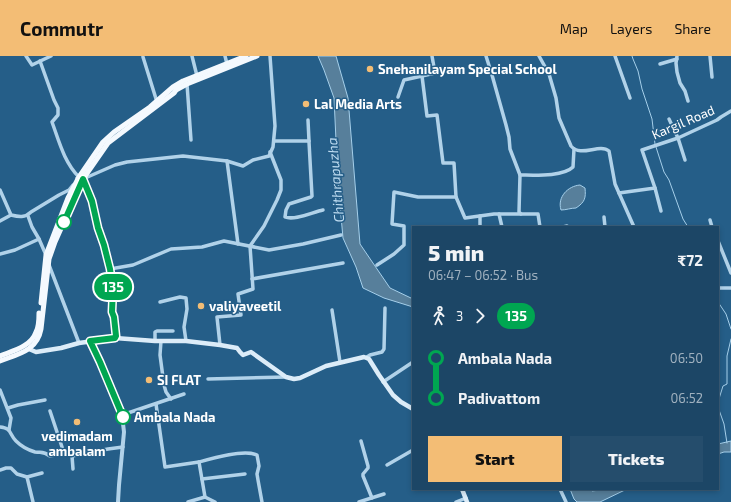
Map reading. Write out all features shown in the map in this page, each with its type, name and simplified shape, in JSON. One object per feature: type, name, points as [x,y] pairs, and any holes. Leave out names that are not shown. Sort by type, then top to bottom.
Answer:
[{"type":"main road","points":[[0,356],[26,345],[33,338],[36,332],[47,263],[62,221],[68,198],[103,142],[114,132],[156,102],[173,87],[184,81],[246,56]]},
{"type":"main road","points":[[81,178],[108,142],[176,90],[187,84],[257,56]]},
{"type":"main road","points":[[0,361],[30,349],[36,343],[40,335],[47,263],[46,255],[62,221]]},
{"type":"main road","points":[[30,349],[36,352],[90,341],[115,338],[155,341],[186,341],[238,348],[243,355],[251,352],[286,377],[294,379],[340,362],[364,357],[369,359],[383,382],[397,399],[412,408]]},
{"type":"main road","points":[[462,490],[466,500]]},
{"type":"street","points":[[26,56],[32,65],[51,56]]},
{"type":"street","points":[[192,56],[197,76]]},
{"type":"street","points":[[225,56],[227,64]]},
{"type":"street","points":[[0,221],[11,215],[20,217],[28,216],[31,212],[69,190],[81,178],[114,165],[127,162],[183,156],[228,160],[243,166],[253,160],[268,156],[273,146],[275,126],[270,56]]},
{"type":"street","points":[[398,97],[404,80],[435,73],[432,56]]},
{"type":"street","points":[[486,56],[508,131],[510,149],[520,175],[519,210],[521,214]]},
{"type":"street","points":[[539,56],[549,74],[556,98],[558,115],[571,146],[574,149],[583,151],[605,149],[608,151],[610,154],[614,182],[634,226]]},
{"type":"street","points":[[615,56],[630,98]]},
{"type":"street","points":[[710,56],[712,77]]},
{"type":"street","points":[[143,57],[156,102]]},
{"type":"street","points":[[660,64],[677,58],[677,72],[688,101]]},
{"type":"street","points":[[40,61],[58,108],[58,115],[52,122],[72,170],[81,178],[92,201],[98,228],[104,245],[113,289],[112,312],[114,317],[115,338]]},
{"type":"street","points":[[422,76],[427,116],[437,116],[443,163],[454,163],[456,197],[466,218],[499,214],[538,214],[540,226]]},
{"type":"street","points":[[187,84],[191,140]]},
{"type":"street","name":"Kargil Road","points":[[655,188],[642,150],[678,138],[717,120],[731,111]]},
{"type":"street","points":[[669,118],[678,138],[685,160]]},
{"type":"street","points":[[308,120],[312,196],[289,204],[285,217],[296,217],[323,210]]},
{"type":"street","points":[[274,141],[309,141]]},
{"type":"street","points":[[520,175],[540,176],[569,170],[573,168],[574,149]]},
{"type":"street","points":[[220,345],[217,317],[241,315],[238,294],[253,289],[250,246],[264,226],[281,190],[281,180],[270,152]]},
{"type":"street","points":[[228,160],[238,244]]},
{"type":"street","points":[[619,194],[655,188],[661,211]]},
{"type":"street","points":[[0,190],[11,215]]},
{"type":"street","points":[[377,265],[394,254],[404,245],[404,226],[392,224],[394,192],[418,197],[456,197]]},
{"type":"street","points":[[0,205],[6,203]]},
{"type":"street","points":[[499,214],[502,226]]},
{"type":"street","points":[[28,216],[46,255]]},
{"type":"street","points":[[480,216],[480,226]]},
{"type":"street","points":[[604,217],[605,226]]},
{"type":"street","points":[[710,220],[712,226]]},
{"type":"street","points":[[110,269],[150,259],[171,249],[202,247],[224,241],[269,250],[341,236]]},
{"type":"street","points":[[0,254],[15,250],[39,239]]},
{"type":"street","points":[[719,243],[731,272]]},
{"type":"street","points":[[47,263],[79,343]]},
{"type":"street","points":[[252,279],[343,263]]},
{"type":"street","points":[[719,288],[731,288]]},
{"type":"street","points":[[160,302],[180,297],[186,298],[187,309],[184,327],[186,341]]},
{"type":"street","points":[[367,358],[370,355],[382,352],[384,349],[385,308]]},
{"type":"street","points":[[332,310],[340,362]]},
{"type":"street","points":[[155,341],[156,331],[173,331]]},
{"type":"street","points":[[90,341],[122,415],[124,432],[118,502]]},
{"type":"street","points":[[161,341],[160,355],[164,385],[166,392],[171,399]]},
{"type":"street","points":[[383,382],[412,363]]},
{"type":"street","points":[[208,379],[286,377]]},
{"type":"street","points":[[0,390],[11,418],[9,430]]},
{"type":"street","points":[[122,415],[184,394]]},
{"type":"street","points":[[8,408],[45,400]]},
{"type":"street","points":[[156,404],[165,468],[246,452],[255,454],[257,455],[259,466],[257,474],[262,502]]},
{"type":"street","points":[[0,427],[4,427],[9,430],[16,441],[26,448],[36,452],[44,452],[50,456],[55,455],[63,450],[50,412]]},
{"type":"street","points":[[361,441],[368,466],[363,476],[372,498]]},
{"type":"street","points":[[73,468],[72,456],[123,447]]},
{"type":"street","points":[[387,465],[412,451]]},
{"type":"street","points":[[199,462],[205,498]]},
{"type":"street","points":[[0,470],[11,468],[17,474],[27,477],[42,473]]},
{"type":"street","points":[[202,479],[246,474]]},
{"type":"street","points":[[27,477],[33,502]]},
{"type":"street","points":[[560,490],[566,502]]},
{"type":"street","points":[[359,502],[384,494]]},
{"type":"street","points":[[188,502],[205,498],[216,502]]},
{"type":"street","points":[[456,502],[466,500]]},
{"type":"water","points":[[318,56],[336,56],[348,98],[360,244],[390,288],[412,299],[412,307],[384,298],[363,288],[356,267],[343,238],[338,183],[334,98]]},
{"type":"water","points":[[580,185],[585,188],[585,197],[583,202],[576,208],[561,210],[560,205],[564,193],[571,188]]},
{"type":"water","points":[[731,441],[731,452],[719,454],[719,444]]},
{"type":"water","points":[[570,490],[625,490],[600,502],[577,502]]},
{"type":"waterway","points":[[632,56],[652,119],[655,144]]},
{"type":"waterway","points":[[656,147],[664,172],[669,180],[683,219],[687,226]]},
{"type":"waterway","points":[[719,304],[726,314],[731,329]]},
{"type":"waterway","points":[[719,399],[723,386],[727,384],[727,356],[731,339]]},
{"type":"waterway","points":[[719,410],[724,424],[727,443]]},
{"type":"bus line","name":"135","points":[[64,222],[83,179],[92,201],[110,269],[113,289],[112,312],[116,336],[115,338],[90,341],[123,417]]},
{"type":"place","name":"Snehanilayam Special School","points":[[370,69]]},
{"type":"place","name":"Lal Media Arts","points":[[306,104]]},
{"type":"place","name":"valiyaveetil","points":[[201,306]]},
{"type":"place","name":"SI FLAT","points":[[149,380]]},
{"type":"place","name":"Ambala Nada","points":[[123,417]]},
{"type":"place","name":"vedimadam ambalam","points":[[77,422]]},
{"type":"water label","name":"Chithrapuzha","points":[[335,180]]}]
